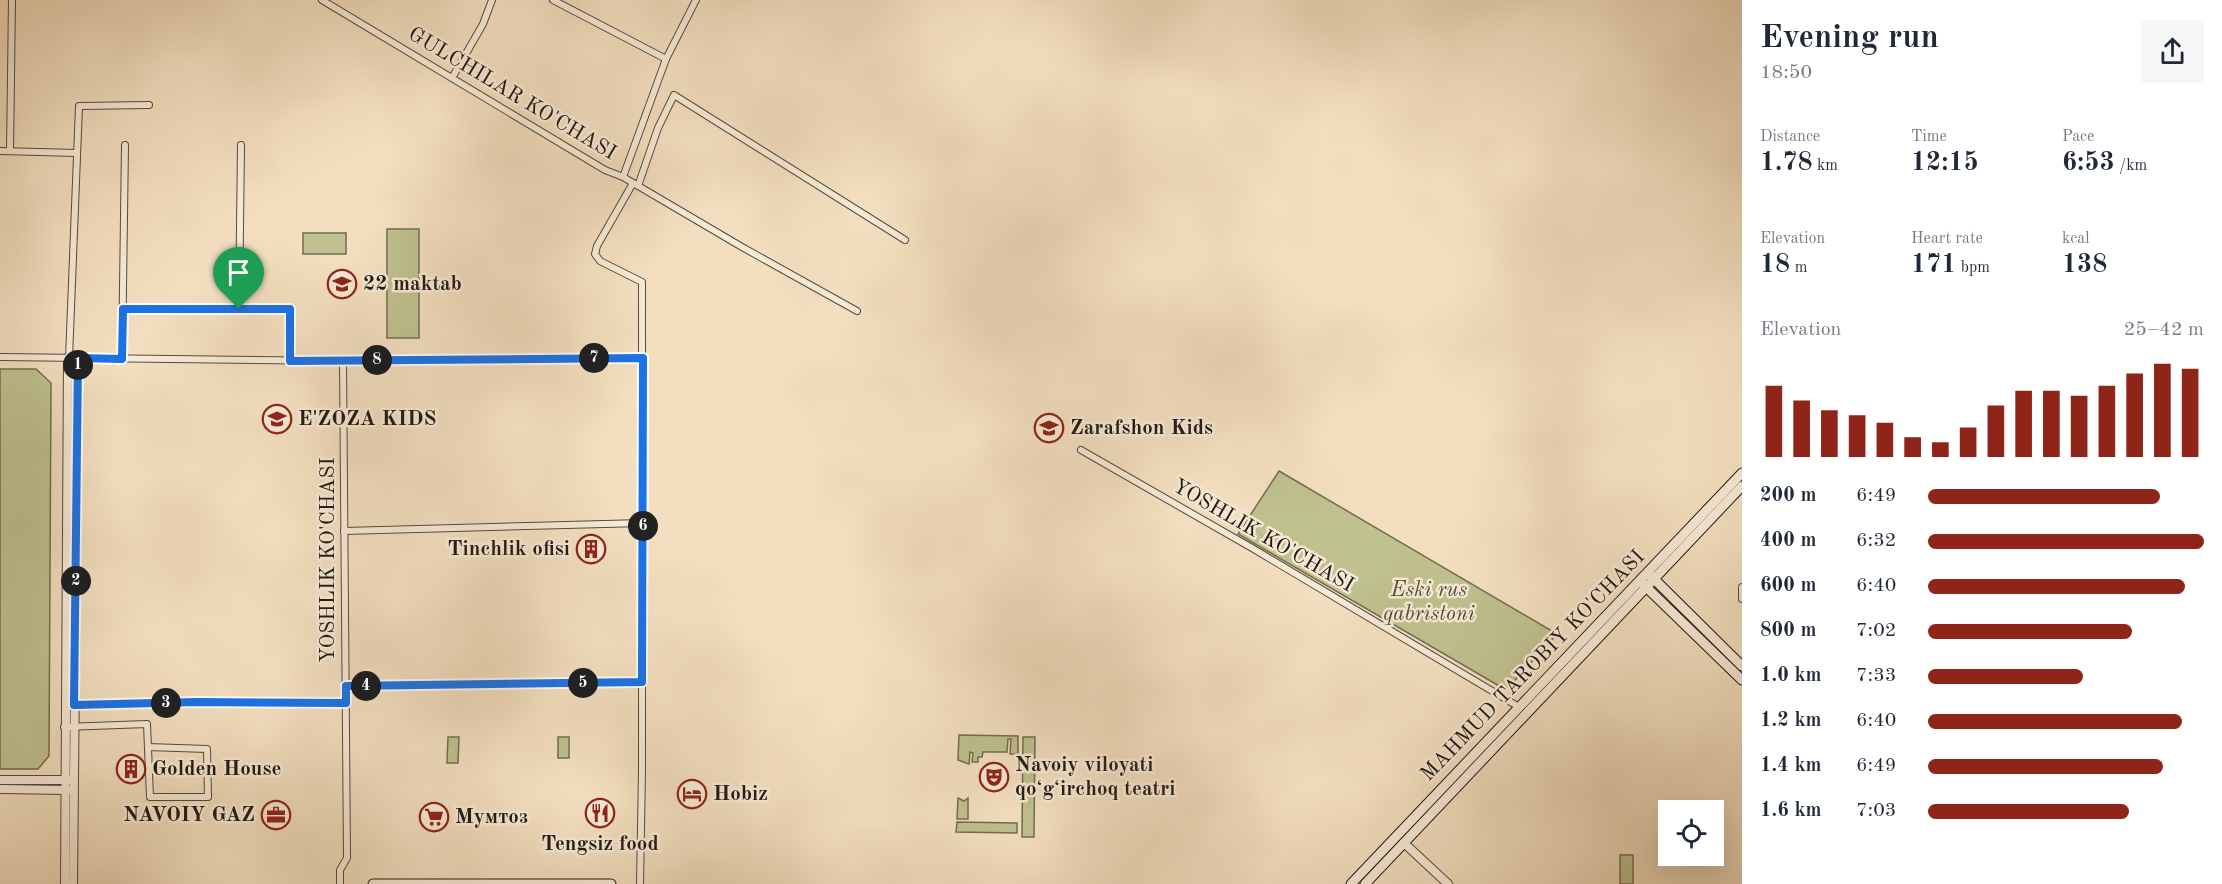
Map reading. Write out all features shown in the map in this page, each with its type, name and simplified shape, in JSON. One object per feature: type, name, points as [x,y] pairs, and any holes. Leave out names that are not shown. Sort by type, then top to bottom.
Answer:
[{"type":"main road","name":"MAHMUD TAROBIY KO'CHASI","points":[[1351,884],[1519,707],[1643,584],[1742,473]]},
{"type":"main road","name":"MAHMUD TAROBIY KO'CHASI","points":[[1651,575],[1665,567],[1742,486]]},
{"type":"main road","points":[[1665,567],[1663,583],[1668,593]]},
{"type":"main road","points":[[1651,575],[1742,666]]},
{"type":"main road","name":"MAHMUD TAROBIY KO'CHASI","points":[[1365,884],[1635,600],[1643,584]]},
{"type":"main road","points":[[1643,584],[1742,680]]},
{"type":"main road","points":[[1635,600],[1644,598],[1661,602]]},
{"type":"main road","points":[[372,884],[611,884]]},
{"type":"street","points":[[10,151],[12,0]]},
{"type":"street","name":"GULCHILAR KO'CHASI","points":[[322,0],[605,170],[623,177],[857,311]]},
{"type":"street","points":[[452,78],[483,24],[492,0]]},
{"type":"street","points":[[553,0],[666,59]]},
{"type":"street","points":[[623,177],[666,59],[696,0]]},
{"type":"street","points":[[640,884],[643,523],[642,282],[600,261],[595,254],[597,246],[636,185],[674,95],[905,240]]},
{"type":"street","points":[[69,780],[64,727],[68,358],[79,106],[149,105]]},
{"type":"street","points":[[122,359],[125,145]]},
{"type":"street","points":[[239,309],[241,145]]},
{"type":"street","points":[[0,151],[77,153]]},
{"type":"street","points":[[123,309],[290,309],[290,361]]},
{"type":"street","points":[[0,357],[290,361],[643,358]]},
{"type":"street","points":[[65,884],[69,780],[74,727],[78,358]]},
{"type":"street","name":"YOSHLIK KO'CHASI","points":[[340,884],[340,870],[347,858],[343,361]]},
{"type":"street","name":"YOSHLIK KO'CHASI","points":[[1081,450],[1262,554],[1519,707]]},
{"type":"street","points":[[344,531],[643,523]]},
{"type":"street","points":[[1742,587],[1742,599]]},
{"type":"street","name":"YOSHLIK KO'CHASI","points":[[346,686],[642,682]]},
{"type":"street","points":[[65,705],[197,702],[346,703]]},
{"type":"street","points":[[64,727],[147,724],[150,797],[208,797],[207,749],[148,747]]},
{"type":"street","points":[[0,780],[69,780]]},
{"type":"street","points":[[0,789],[69,790]]},
{"type":"street","points":[[69,790],[73,884]]},
{"type":"street","points":[[1404,843],[1448,884]]},
{"type":"green space","points":[[387,229],[419,229],[419,338],[387,338]]},
{"type":"green space","points":[[303,233],[346,233],[346,254],[303,254]]},
{"type":"green space","points":[[0,369],[36,369],[51,383],[49,756],[38,769],[0,769]]},
{"type":"green space","name":"Eski rus qabristoni","points":[[1279,471],[1557,634],[1506,690],[1238,534]]},
{"type":"green space","points":[[959,735],[1018,736],[1018,754],[1010,754],[1011,739],[1008,739],[1007,752],[983,752],[982,757],[978,757],[978,762],[972,762],[973,753],[970,752],[969,764],[958,760]]},
{"type":"green space","points":[[448,737],[459,737],[458,763],[447,763]]},
{"type":"green space","points":[[558,737],[569,737],[569,758],[558,758]]},
{"type":"green space","points":[[1023,737],[1035,737],[1034,837],[1022,837]]},
{"type":"green space","points":[[958,798],[964,801],[968,798],[968,819],[957,819]]},
{"type":"green space","points":[[957,822],[1017,823],[1017,833],[956,832]]},
{"type":"green space","points":[[1620,855],[1633,855],[1633,884],[1620,884]]},
{"type":"place","name":"22 maktab","points":[[342,284]]},
{"type":"place","name":"E'ZOZA KIDS","points":[[277,419]]},
{"type":"place","name":"Zarafshon Kids","points":[[1049,428]]},
{"type":"place","name":"Tinchlik ofisi","points":[[591,549]]},
{"type":"place","name":"Golden House","points":[[131,769]]},
{"type":"place","name":"Navoiy viloyati qoʻgʻirchoq teatri","points":[[994,777]]},
{"type":"place","name":"Hobiz","points":[[692,794]]},
{"type":"place","name":"Tengsiz food","points":[[600,813]]},
{"type":"place","name":"NAVOIY GAZ","points":[[276,815]]},
{"type":"place","name":"Мумтоз","points":[[434,817]]},
{"type":"route","points":[[123,309],[239,309],[290,309],[290,361],[643,358],[642,682],[346,686],[346,703],[197,702],[74,705],[78,521],[78,358],[122,359],[123,309]]}]
